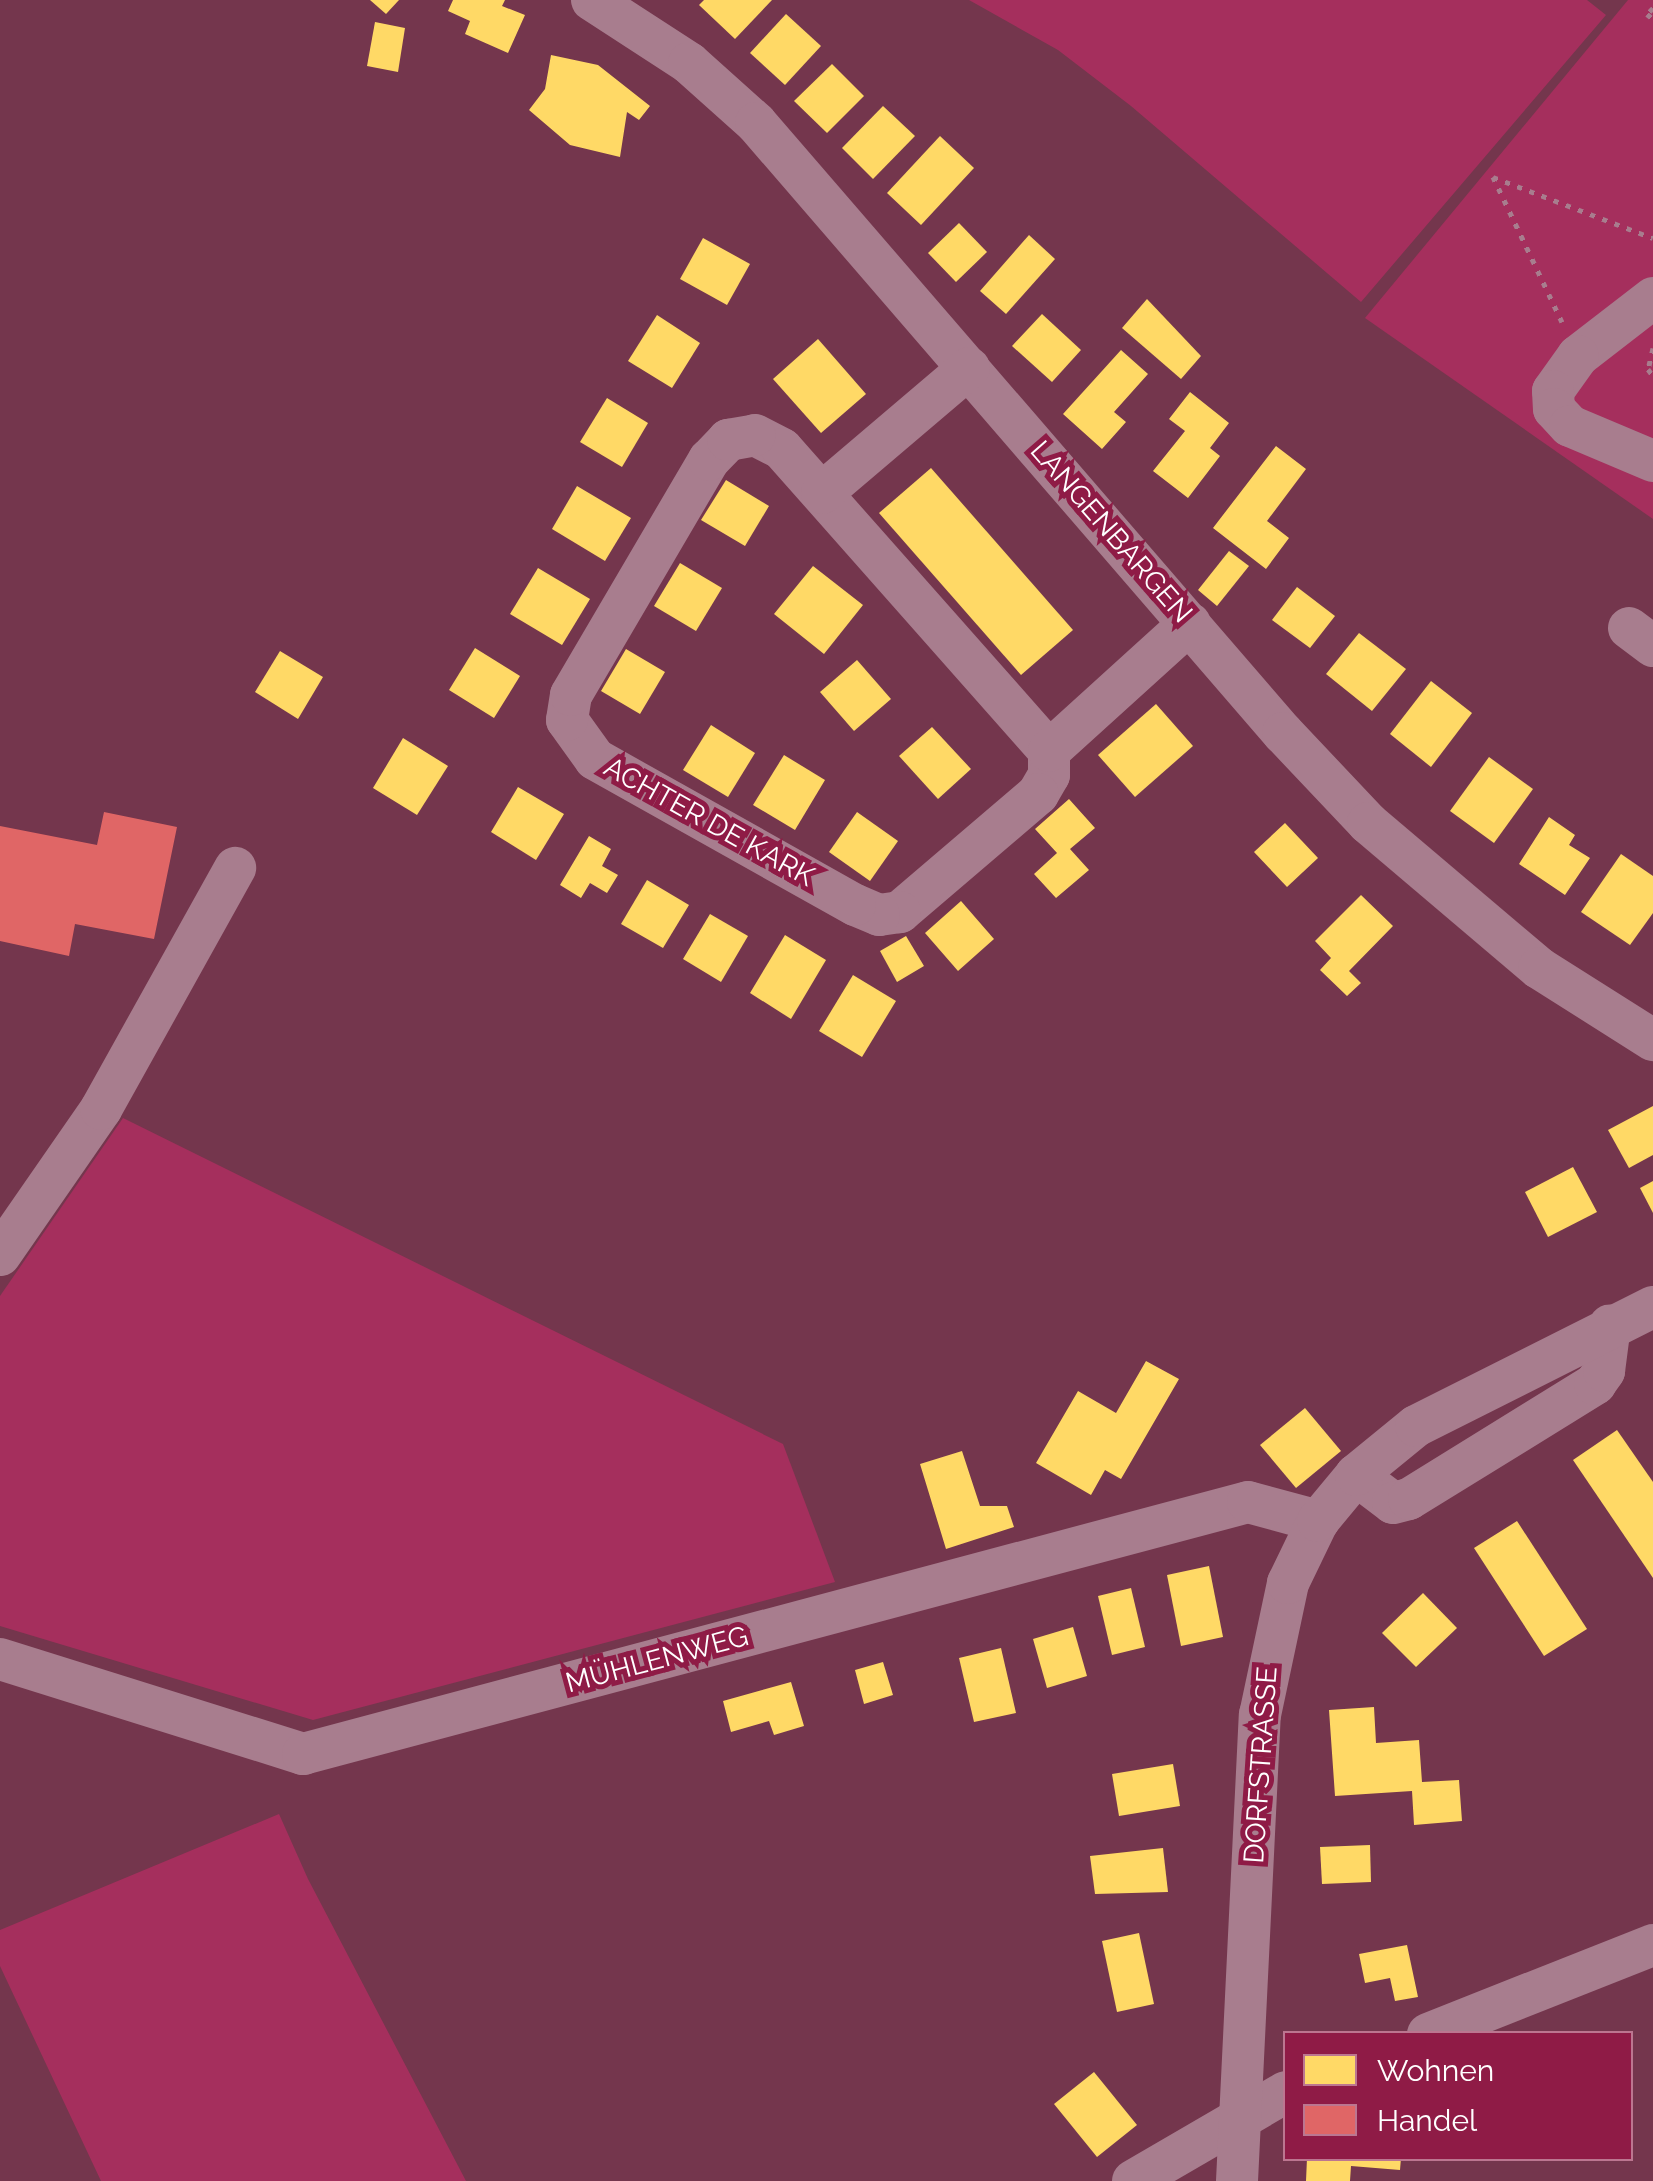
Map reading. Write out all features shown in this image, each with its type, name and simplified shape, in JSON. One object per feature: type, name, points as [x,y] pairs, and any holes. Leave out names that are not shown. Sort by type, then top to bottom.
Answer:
[{"type":"street","name":"LANGENBARGEN","points":[[592,0],[689,62],[756,122],[1283,734],[1441,891],[1539,968],[1653,1040]]},
{"type":"street","points":[[1653,298],[1578,356],[1553,391],[1554,409],[1570,426],[1653,461]]},
{"type":"street","points":[[822,493],[969,368]]},
{"type":"street","name":"ACHTER DE KARK","points":[[755,435],[782,448],[822,493],[1049,751],[1050,775],[1038,794],[922,899],[880,915],[595,759],[576,741],[567,720],[571,695],[708,460],[728,440],[755,435]]},
{"type":"street","points":[[1049,751],[1190,624]]},
{"type":"street","points":[[0,1255],[101,1109],[235,868]]},
{"type":"street","name":"DORFSTRASSE","points":[[1237,2181],[1260,1716],[1288,1582],[1318,1521],[1356,1476],[1416,1426],[1610,1325],[1653,1307]]},
{"type":"street","points":[[1356,1476],[1393,1503],[1409,1499],[1595,1384],[1604,1371],[1610,1325]]},
{"type":"street","name":"MÜHLENWEG","points":[[0,1659],[303,1754],[1248,1502],[1318,1521]]},
{"type":"street","points":[[1436,2031],[1653,1945]]},
{"type":"street","points":[[1133,2181],[1241,2114],[1283,2093]]},
{"type":"path","points":[[1653,8],[1647,14],[1653,19]]},
{"type":"path","points":[[1578,356],[1493,177],[1653,238]]},
{"type":"path","points":[[1653,348],[1653,376]]},
{"type":"shaded area","points":[[969,0],[1587,0],[1606,15],[1361,302],[1131,106],[1058,50]]},
{"type":"shaded area","points":[[1628,0],[1653,0],[1653,519],[1365,318]]},
{"type":"shaded area","points":[[123,1118],[783,1444],[835,1582],[313,1720],[0,1626],[0,1296]]},
{"type":"shaded area","points":[[279,1814],[308,1879],[466,2181],[101,2181],[0,1966],[0,1930]]},
{"type":"building: Wohnen","points":[[370,0],[399,0],[386,14]]},
{"type":"building: Wohnen","points":[[453,0],[505,0],[502,6],[525,15],[508,53],[465,34],[470,21],[448,11]]},
{"type":"building: Wohnen","points":[[704,0],[772,0],[735,39],[699,5]]},
{"type":"building: Wohnen","points":[[786,14],[821,46],[785,85],[750,53]]},
{"type":"building: Wohnen","points":[[375,22],[405,28],[398,72],[367,66]]},
{"type":"building: Wohnen","points":[[551,55],[598,65],[650,106],[639,120],[627,112],[620,157],[570,145],[529,110],[545,89]]},
{"type":"building: Wohnen","points":[[832,64],[864,96],[827,133],[794,101]]},
{"type":"building: Wohnen","points":[[883,106],[915,136],[873,179],[842,148]]},
{"type":"building: Wohnen","points":[[940,136],[974,168],[921,225],[887,193]]},
{"type":"building: Wohnen","points":[[959,223],[987,252],[956,282],[928,253]]},
{"type":"building: Wohnen","points":[[1029,235],[1055,259],[1006,314],[980,291]]},
{"type":"building: Wohnen","points":[[703,238],[750,264],[727,305],[680,279]]},
{"type":"building: Wohnen","points":[[1147,299],[1201,356],[1181,379],[1122,328]]},
{"type":"building: Wohnen","points":[[1042,314],[1081,350],[1052,382],[1012,346]]},
{"type":"building: Wohnen","points":[[657,315],[700,343],[672,388],[628,361]]},
{"type":"building: Wohnen","points":[[818,339],[866,394],[821,433],[773,379]]},
{"type":"building: Wohnen","points":[[1121,350],[1148,374],[1114,412],[1126,422],[1102,449],[1063,414]]},
{"type":"building: Wohnen","points":[[1190,392],[1229,423],[1210,448],[1220,456],[1188,498],[1153,471],[1185,431],[1169,419]]},
{"type":"building: Wohnen","points":[[607,398],[648,423],[622,467],[580,442]]},
{"type":"building: Wohnen","points":[[1276,446],[1306,469],[1267,521],[1289,538],[1266,569],[1213,528]]},
{"type":"building: Wohnen","points":[[931,468],[1073,630],[1021,675],[879,513]]},
{"type":"building: Wohnen","points":[[726,480],[769,506],[745,546],[701,520]]},
{"type":"building: Wohnen","points":[[577,486],[631,518],[605,561],[552,529]]},
{"type":"building: Wohnen","points":[[1229,551],[1249,566],[1217,606],[1198,590]]},
{"type":"building: Wohnen","points":[[680,563],[722,588],[696,631],[654,606]]},
{"type":"building: Wohnen","points":[[813,566],[863,605],[824,654],[774,614]]},
{"type":"building: Wohnen","points":[[538,568],[590,599],[562,645],[510,614]]},
{"type":"building: Wohnen","points":[[1297,587],[1335,616],[1310,648],[1272,620]]},
{"type":"building: Wohnen","points":[[1359,633],[1406,669],[1372,711],[1326,674]]},
{"type":"building: Wohnen","points":[[475,648],[520,676],[494,718],[449,690]]},
{"type":"building: Wohnen","points":[[626,649],[665,672],[640,714],[601,691]]},
{"type":"building: Wohnen","points":[[280,651],[323,677],[298,719],[255,692]]},
{"type":"building: Wohnen","points":[[857,660],[891,699],[854,731],[820,692]]},
{"type":"building: Wohnen","points":[[1431,681],[1472,713],[1431,767],[1390,734]]},
{"type":"building: Wohnen","points":[[1156,704],[1193,746],[1135,797],[1098,755]]},
{"type":"building: Wohnen","points":[[711,725],[755,753],[728,797],[683,770]]},
{"type":"building: Wohnen","points":[[932,727],[971,769],[938,799],[899,756]]},
{"type":"building: Wohnen","points":[[403,738],[448,766],[417,815],[373,788]]},
{"type":"building: Wohnen","points":[[784,755],[825,780],[795,830],[753,805]]},
{"type":"building: Wohnen","points":[[1489,757],[1533,789],[1494,843],[1450,811]]},
{"type":"building: Wohnen","points":[[518,787],[564,814],[536,860],[491,832]]},
{"type":"building: Wohnen","points":[[1069,799],[1095,828],[1070,849],[1089,870],[1056,898],[1034,874],[1057,853],[1035,829]]},
{"type":"building: Wohnen","points":[[857,812],[898,841],[870,881],[829,852]]},
{"type":"building: Wohnen","points":[[1549,817],[1575,835],[1569,845],[1590,858],[1565,895],[1519,864]]},
{"type":"building: Wohnen","points":[[1285,823],[1318,858],[1287,887],[1254,852]]},
{"type":"building: Wohnen","points":[[589,836],[611,849],[602,866],[618,875],[607,893],[590,883],[581,898],[560,885]]},
{"type":"building: Wohnen","points":[[1621,854],[1653,876],[1653,913],[1630,945],[1581,912]]},
{"type":"building: Wohnen","points":[[647,880],[689,905],[663,948],[621,924]]},
{"type":"building: Wohnen","points":[[1361,895],[1393,926],[1349,971],[1361,983],[1347,996],[1320,970],[1331,958],[1315,941]]},
{"type":"building: Wohnen","points":[[961,901],[994,939],[958,971],[925,933]]},
{"type":"building: Wohnen","points":[[710,914],[748,936],[721,982],[683,959]]},
{"type":"building: Wohnen","points":[[785,935],[826,960],[791,1019],[750,993]]},
{"type":"building: Wohnen","points":[[906,936],[924,966],[897,982],[880,951]]},
{"type":"building: Wohnen","points":[[853,975],[896,1001],[862,1057],[819,1031]]},
{"type":"building: Wohnen","points":[[1653,1106],[1653,1155],[1629,1168],[1608,1130]]},
{"type":"building: Wohnen","points":[[1573,1167],[1597,1212],[1548,1237],[1525,1192]]},
{"type":"building: Wohnen","points":[[1653,1181],[1653,1213],[1640,1188]]},
{"type":"building: Wohnen","points":[[1146,1361],[1179,1379],[1121,1479],[1105,1470],[1091,1495],[1036,1463],[1078,1391],[1116,1413]]},
{"type":"building: Wohnen","points":[[1305,1408],[1341,1451],[1296,1488],[1260,1445]]},
{"type":"building: Wohnen","points":[[1617,1430],[1653,1482],[1653,1578],[1573,1460]]},
{"type":"building: Wohnen","points":[[962,1451],[980,1506],[1007,1506],[1014,1527],[946,1549],[920,1464]]},
{"type":"building: Wohnen","points":[[1517,1521],[1587,1629],[1544,1656],[1474,1548]]},
{"type":"building: Wohnen","points":[[1209,1566],[1223,1637],[1181,1646],[1167,1575]]},
{"type":"building: Wohnen","points":[[1131,1588],[1145,1647],[1112,1655],[1098,1596]]},
{"type":"building: Wohnen","points":[[1423,1593],[1457,1628],[1416,1667],[1382,1633]]},
{"type":"building: Wohnen","points":[[1073,1627],[1087,1676],[1047,1688],[1033,1639]]},
{"type":"building: Wohnen","points":[[1001,1648],[1016,1713],[974,1722],[959,1658]]},
{"type":"building: Wohnen","points":[[883,1662],[893,1695],[864,1704],[855,1670]]},
{"type":"building: Wohnen","points":[[791,1682],[804,1726],[774,1735],[769,1721],[731,1732],[723,1701]]},
{"type":"building: Wohnen","points":[[1374,1707],[1376,1743],[1419,1740],[1422,1782],[1459,1780],[1462,1821],[1414,1825],[1412,1791],[1335,1796],[1329,1710]]},
{"type":"building: Wohnen","points":[[1173,1764],[1180,1806],[1119,1816],[1112,1774]]},
{"type":"building: Wohnen","points":[[1370,1845],[1371,1882],[1322,1884],[1320,1847]]},
{"type":"building: Wohnen","points":[[1163,1848],[1168,1892],[1095,1894],[1090,1856]]},
{"type":"building: Wohnen","points":[[1139,1933],[1154,2004],[1117,2012],[1102,1941]]},
{"type":"building: Wohnen","points":[[1407,1945],[1418,1997],[1395,2001],[1390,1978],[1365,1983],[1359,1954]]},
{"type":"building: Wohnen","points":[[1094,2072],[1137,2125],[1097,2157],[1054,2104]]},
{"type":"building: Wohnen","points":[[1307,2161],[1401,2161],[1400,2170],[1351,2166],[1350,2181],[1306,2181]]},
{"type":"building: Handel","points":[[104,812],[177,827],[154,939],[75,924],[69,956],[0,941],[0,826],[97,845]]}]
